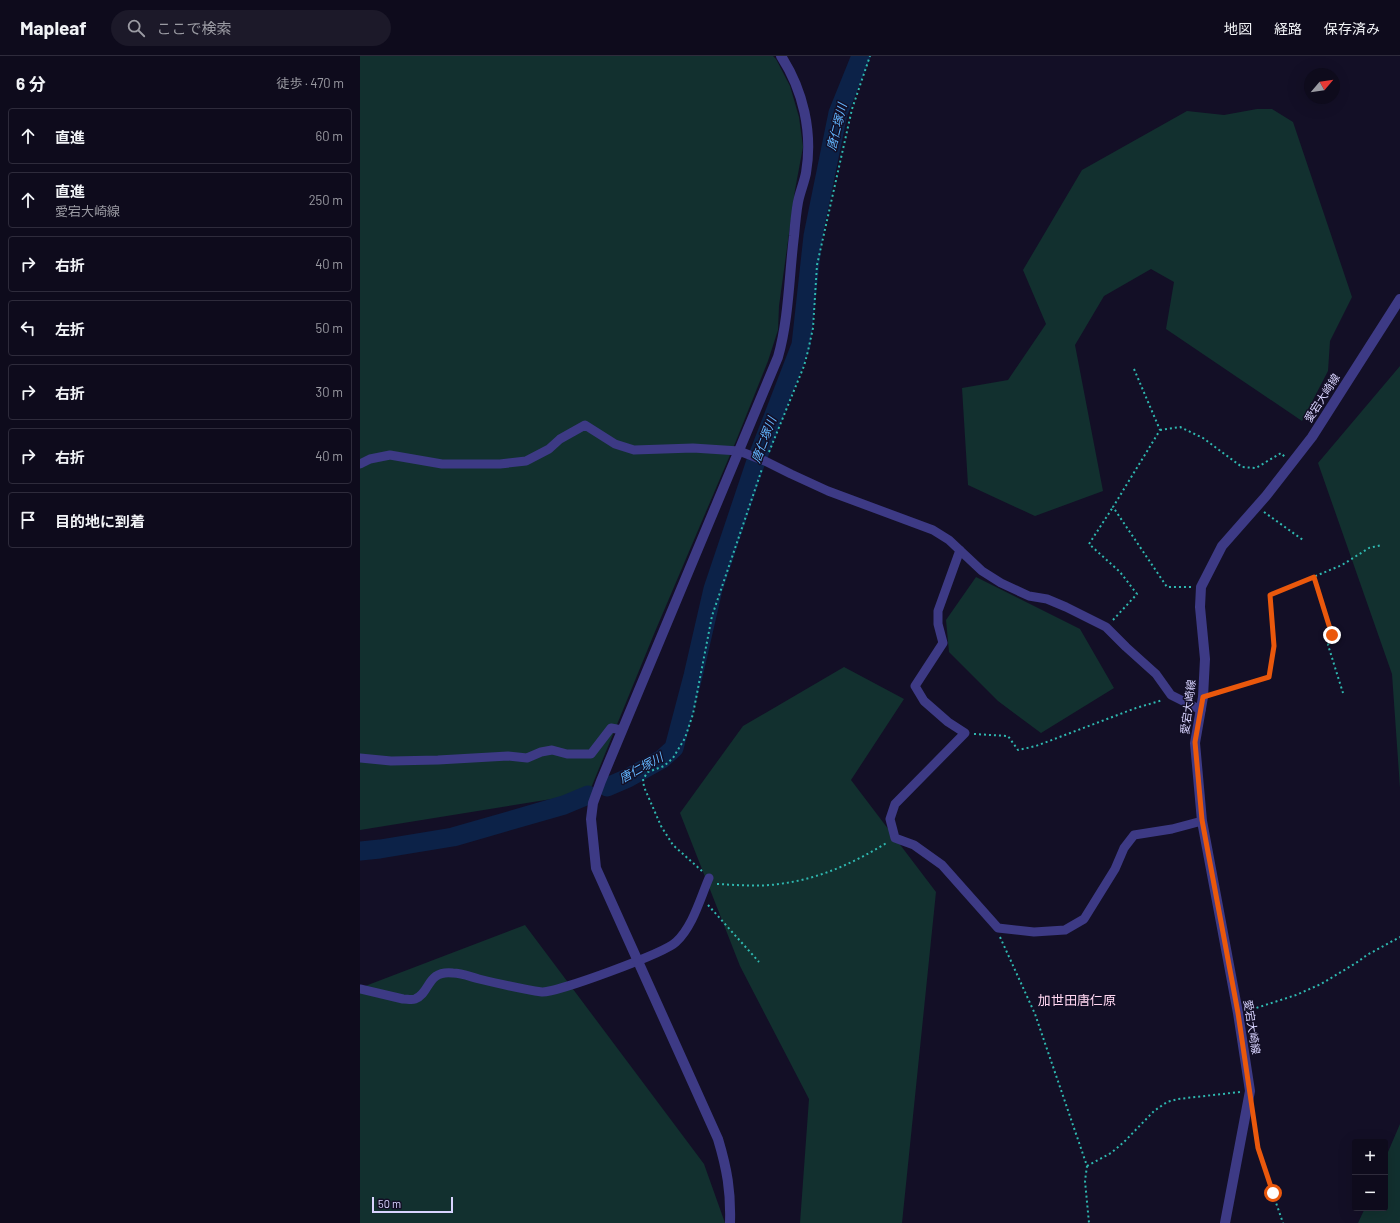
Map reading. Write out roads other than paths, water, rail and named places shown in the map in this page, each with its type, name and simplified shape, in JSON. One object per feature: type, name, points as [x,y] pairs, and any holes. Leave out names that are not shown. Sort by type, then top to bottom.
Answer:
[{"type":"street","points":[[730,1223],[730,1198],[725,1165],[718,1139],[596,868],[591,819],[593,803],[601,781],[778,357],[782,342],[786,324],[798,202],[806,174],[808,154],[804,108],[794,80],[781,56]]},
{"type":"street","name":"愛宕大崎線","points":[[1225,1223],[1250,1091],[1238,1013],[1202,820],[1195,742],[1203,697],[1205,659],[1200,607],[1201,587],[1222,546],[1257,506],[1312,437],[1400,299]]},
{"type":"street","points":[[360,464],[370,458],[390,455],[442,464],[500,464],[526,461],[549,450],[560,439],[585,425],[615,444],[634,450],[694,448],[739,451],[765,460],[828,491],[942,534],[982,571],[1001,582],[1029,596],[1047,600],[1085,616],[1106,627],[1156,674],[1171,696],[1201,710]]},
{"type":"street","points":[[960,550],[938,611],[938,624],[942,643],[915,686],[924,701],[948,722],[965,733],[895,804],[890,819],[896,838],[914,845],[942,865],[998,928],[1034,932],[1065,930],[1084,919],[1115,869],[1124,848],[1134,835],[1172,829],[1202,820]]},
{"type":"street","points":[[360,758],[391,761],[508,756],[527,758],[541,752],[552,750],[568,754],[591,754],[610,728],[622,730]]},
{"type":"street","points":[[360,989],[411,1000],[420,995],[429,981],[435,976],[452,972],[504,985],[550,992],[599,976],[675,943],[690,923],[709,878]]},
{"type":"waterway","name":"唐仁塚川","points":[[607,787],[628,778],[662,759],[674,748],[693,676],[713,589],[755,464],[801,345],[813,236],[838,113],[861,56]]},
{"type":"waterway","name":"唐仁塚川","points":[[360,851],[453,837],[564,805],[588,795]]},
{"type":"district","name":"加世田唐仁原","points":[[1077,1000]]}]
